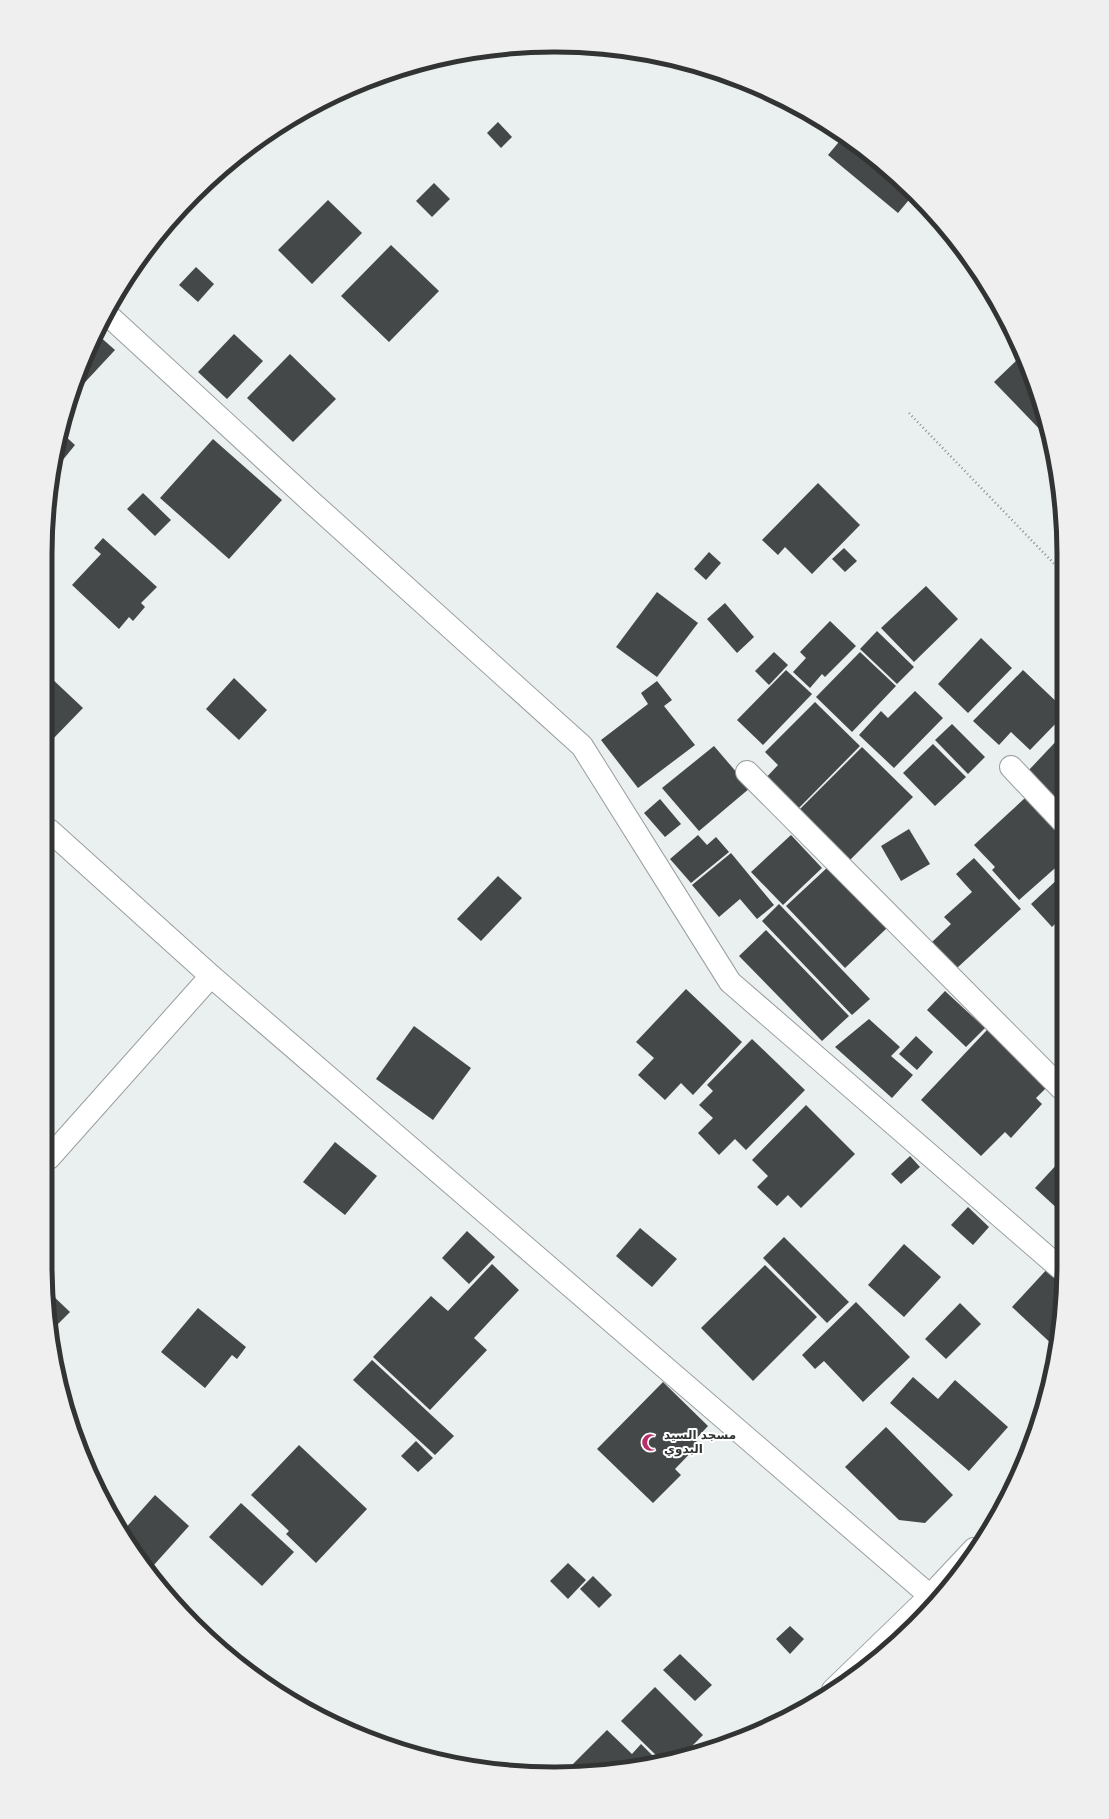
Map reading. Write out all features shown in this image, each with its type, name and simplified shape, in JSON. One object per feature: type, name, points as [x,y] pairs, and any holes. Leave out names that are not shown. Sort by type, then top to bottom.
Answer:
[{"type":"street","points":[[111,318],[308,499],[582,746],[730,982],[1057,1265]]},
{"type":"street","points":[[1011,767],[1057,816]]},
{"type":"street","points":[[747,772],[1057,1084]]},
{"type":"street","points":[[52,833],[211,976],[930,1598]]},
{"type":"street","points":[[52,1155],[211,976]]},
{"type":"street","points":[[880,1647],[915,1615]]},
{"type":"path","points":[[909,413],[1057,567]]},
{"type":"building","points":[[498,122],[512,137],[501,148],[487,133]]},
{"type":"building","points":[[840,141],[886,177],[910,199],[898,213],[828,155]]},
{"type":"building","points":[[434,183],[450,199],[432,217],[416,201]]},
{"type":"building","points":[[328,200],[362,233],[312,284],[278,250]]},
{"type":"building","points":[[391,245],[439,291],[389,342],[341,296]]},
{"type":"building","points":[[196,267],[214,284],[198,302],[179,285]]},
{"type":"building","points":[[234,334],[263,361],[227,399],[198,372]]},
{"type":"building","points":[[101,338],[115,350],[81,386],[90,362]]},
{"type":"building","points":[[290,354],[336,399],[293,442],[247,398]]},
{"type":"building","points":[[1018,359],[1042,431],[994,382]]},
{"type":"building","points":[[66,437],[75,445],[61,460]]},
{"type":"building","points":[[213,439],[282,500],[229,559],[160,498]]},
{"type":"building","points":[[818,483],[860,525],[812,574],[785,547],[778,555],[762,540]]},
{"type":"building","points":[[143,493],[171,520],[155,536],[127,509]]},
{"type":"building","points":[[103,538],[157,587],[141,603],[145,607],[133,621],[129,617],[119,629],[72,585],[101,554],[94,548]]},
{"type":"building","points":[[844,548],[857,561],[845,572],[832,559]]},
{"type":"building","points":[[709,552],[721,563],[706,580],[694,569]]},
{"type":"building","points":[[926,586],[958,619],[914,662],[881,628]]},
{"type":"building","points":[[657,592],[698,623],[657,677],[616,647]]},
{"type":"building","points":[[725,603],[754,637],[737,653],[707,619]]},
{"type":"building","points":[[830,621],[856,646],[825,677],[822,674],[810,688],[793,672],[806,658],[800,652]]},
{"type":"building","points":[[877,631],[914,667],[897,684],[860,649]]},
{"type":"building","points":[[981,638],[1012,668],[968,713],[938,684]]},
{"type":"building","points":[[774,652],[788,665],[769,685],[755,671]]},
{"type":"building","points":[[860,652],[896,686],[852,732],[816,697]]},
{"type":"building","points":[[786,670],[812,694],[763,745],[737,720]]},
{"type":"building","points":[[1023,670],[1057,702],[1057,722],[1030,750],[1011,732],[999,745],[973,721]]},
{"type":"building","points":[[234,678],[267,710],[239,740],[206,709]]},
{"type":"building","points":[[52,679],[83,708],[52,740]]},
{"type":"building","points":[[657,681],[672,700],[664,706],[695,745],[638,788],[601,740],[648,704],[641,693]]},
{"type":"building","points":[[915,691],[943,718],[894,768],[859,735],[881,711],[888,718]]},
{"type":"building","points":[[815,702],[860,746],[795,812],[763,781],[778,765],[765,752]]},
{"type":"building","points":[[952,724],[985,757],[968,774],[935,740]]},
{"type":"building","points":[[1057,740],[1057,799],[1028,771]]},
{"type":"building","points":[[933,744],[966,777],[935,806],[903,773]]},
{"type":"building","points":[[714,746],[750,788],[699,831],[662,788]]},
{"type":"building","points":[[862,747],[913,797],[849,861],[798,811]]},
{"type":"building","points":[[1025,798],[1057,832],[1057,866],[1019,900],[992,870],[995,867],[974,845]]},
{"type":"building","points":[[660,799],[681,824],[665,837],[644,813]]},
{"type":"building","points":[[909,829],[930,864],[901,881],[881,846]]},
{"type":"building","points":[[698,835],[707,845],[716,837],[729,852],[691,883],[670,859]]},
{"type":"building","points":[[791,835],[822,868],[783,905],[751,872]]},
{"type":"building","points":[[731,853],[774,905],[757,919],[740,899],[719,917],[692,885]]},
{"type":"building","points":[[974,858],[1021,909],[957,968],[932,942],[951,924],[944,917],[972,892],[956,874]]},
{"type":"building","points":[[829,866],[888,927],[845,968],[786,906]]},
{"type":"building","points":[[498,876],[522,898],[481,941],[457,919]]},
{"type":"building","points":[[1057,880],[1057,922],[1052,927],[1031,904]]},
{"type":"building","points":[[779,904],[870,999],[852,1015],[762,921]]},
{"type":"building","points":[[766,930],[849,1016],[822,1041],[739,956]]},
{"type":"building","points":[[686,989],[742,1042],[693,1095],[681,1083],[665,1100],[638,1075],[654,1058],[636,1042]]},
{"type":"building","points":[[945,991],[985,1028],[966,1047],[927,1010]]},
{"type":"building","points":[[869,1019],[900,1047],[891,1056],[913,1075],[892,1098],[835,1047]]},
{"type":"building","points":[[414,1026],[471,1068],[433,1120],[376,1079]]},
{"type":"building","points":[[987,1030],[1048,1086],[1036,1098],[1042,1104],[1011,1138],[1005,1132],[981,1156],[921,1100]]},
{"type":"building","points":[[916,1036],[933,1052],[917,1070],[899,1054]]},
{"type":"building","points":[[752,1039],[805,1090],[746,1150],[735,1139],[719,1155],[698,1133],[713,1118],[699,1105],[713,1091],[707,1085]]},
{"type":"building","points":[[806,1105],[855,1154],[801,1208],[788,1195],[777,1206],[757,1187],[768,1176],[752,1160]]},
{"type":"building","points":[[335,1142],[377,1176],[345,1215],[303,1182]]},
{"type":"building","points":[[910,1156],[920,1167],[901,1184],[891,1174]]},
{"type":"building","points":[[1057,1164],[1057,1208],[1035,1188]]},
{"type":"building","points":[[968,1207],[989,1227],[973,1245],[951,1225]]},
{"type":"building","points":[[640,1228],[677,1259],[652,1287],[616,1256]]},
{"type":"building","points":[[467,1231],[495,1257],[469,1284],[442,1258]]},
{"type":"building","points":[[784,1237],[849,1302],[827,1323],[763,1258]]},
{"type":"building","points":[[904,1244],[941,1277],[904,1317],[868,1285]]},
{"type":"building","points":[[492,1264],[519,1290],[474,1338],[487,1350],[430,1410],[373,1357],[431,1296],[448,1311]]},
{"type":"building","points":[[765,1265],[817,1317],[753,1381],[701,1328]]},
{"type":"building","points":[[1049,1267],[1057,1273],[1056,1297],[1051,1343],[1012,1307]]},
{"type":"building","points":[[53,1296],[70,1312],[56,1326]]},
{"type":"building","points":[[856,1302],[910,1357],[863,1402],[824,1361],[815,1369],[802,1355]]},
{"type":"building","points":[[960,1303],[981,1324],[946,1359],[925,1339]]},
{"type":"building","points":[[198,1308],[246,1347],[237,1359],[232,1355],[205,1388],[161,1352]]},
{"type":"building","points":[[372,1360],[454,1436],[435,1455],[353,1380]]},
{"type":"building","points":[[913,1377],[938,1399],[955,1380],[1008,1427],[969,1471],[890,1403]]},
{"type":"building","name":"مسجد السيد البدوي","points":[[663,1382],[708,1426],[695,1440],[699,1444],[675,1469],[681,1475],[653,1503],[597,1449]]},
{"type":"building","points":[[886,1427],[953,1495],[925,1523],[899,1520],[845,1467]]},
{"type":"building","points":[[416,1441],[433,1458],[418,1472],[401,1456]]},
{"type":"building","points":[[299,1445],[367,1509],[316,1563],[286,1534],[289,1531],[251,1495]]},
{"type":"building","points":[[155,1495],[189,1526],[153,1566],[126,1527]]},
{"type":"building","points":[[241,1503],[294,1552],[262,1586],[209,1537]]},
{"type":"building","points":[[568,1563],[586,1580],[568,1599],[550,1581]]},
{"type":"building","points":[[593,1576],[612,1595],[599,1608],[580,1589]]},
{"type":"building","points":[[790,1626],[804,1639],[790,1654],[776,1639]]},
{"type":"building","points":[[680,1654],[712,1685],[695,1701],[663,1670]]},
{"type":"building","points":[[655,1687],[703,1735],[689,1749],[657,1756],[621,1721]]},
{"type":"building","points":[[607,1730],[632,1754],[641,1744],[654,1757],[620,1763],[570,1766]]},
{"type":"place","name":"مسجد السيد البدوي","points":[[651,1442]]}]
